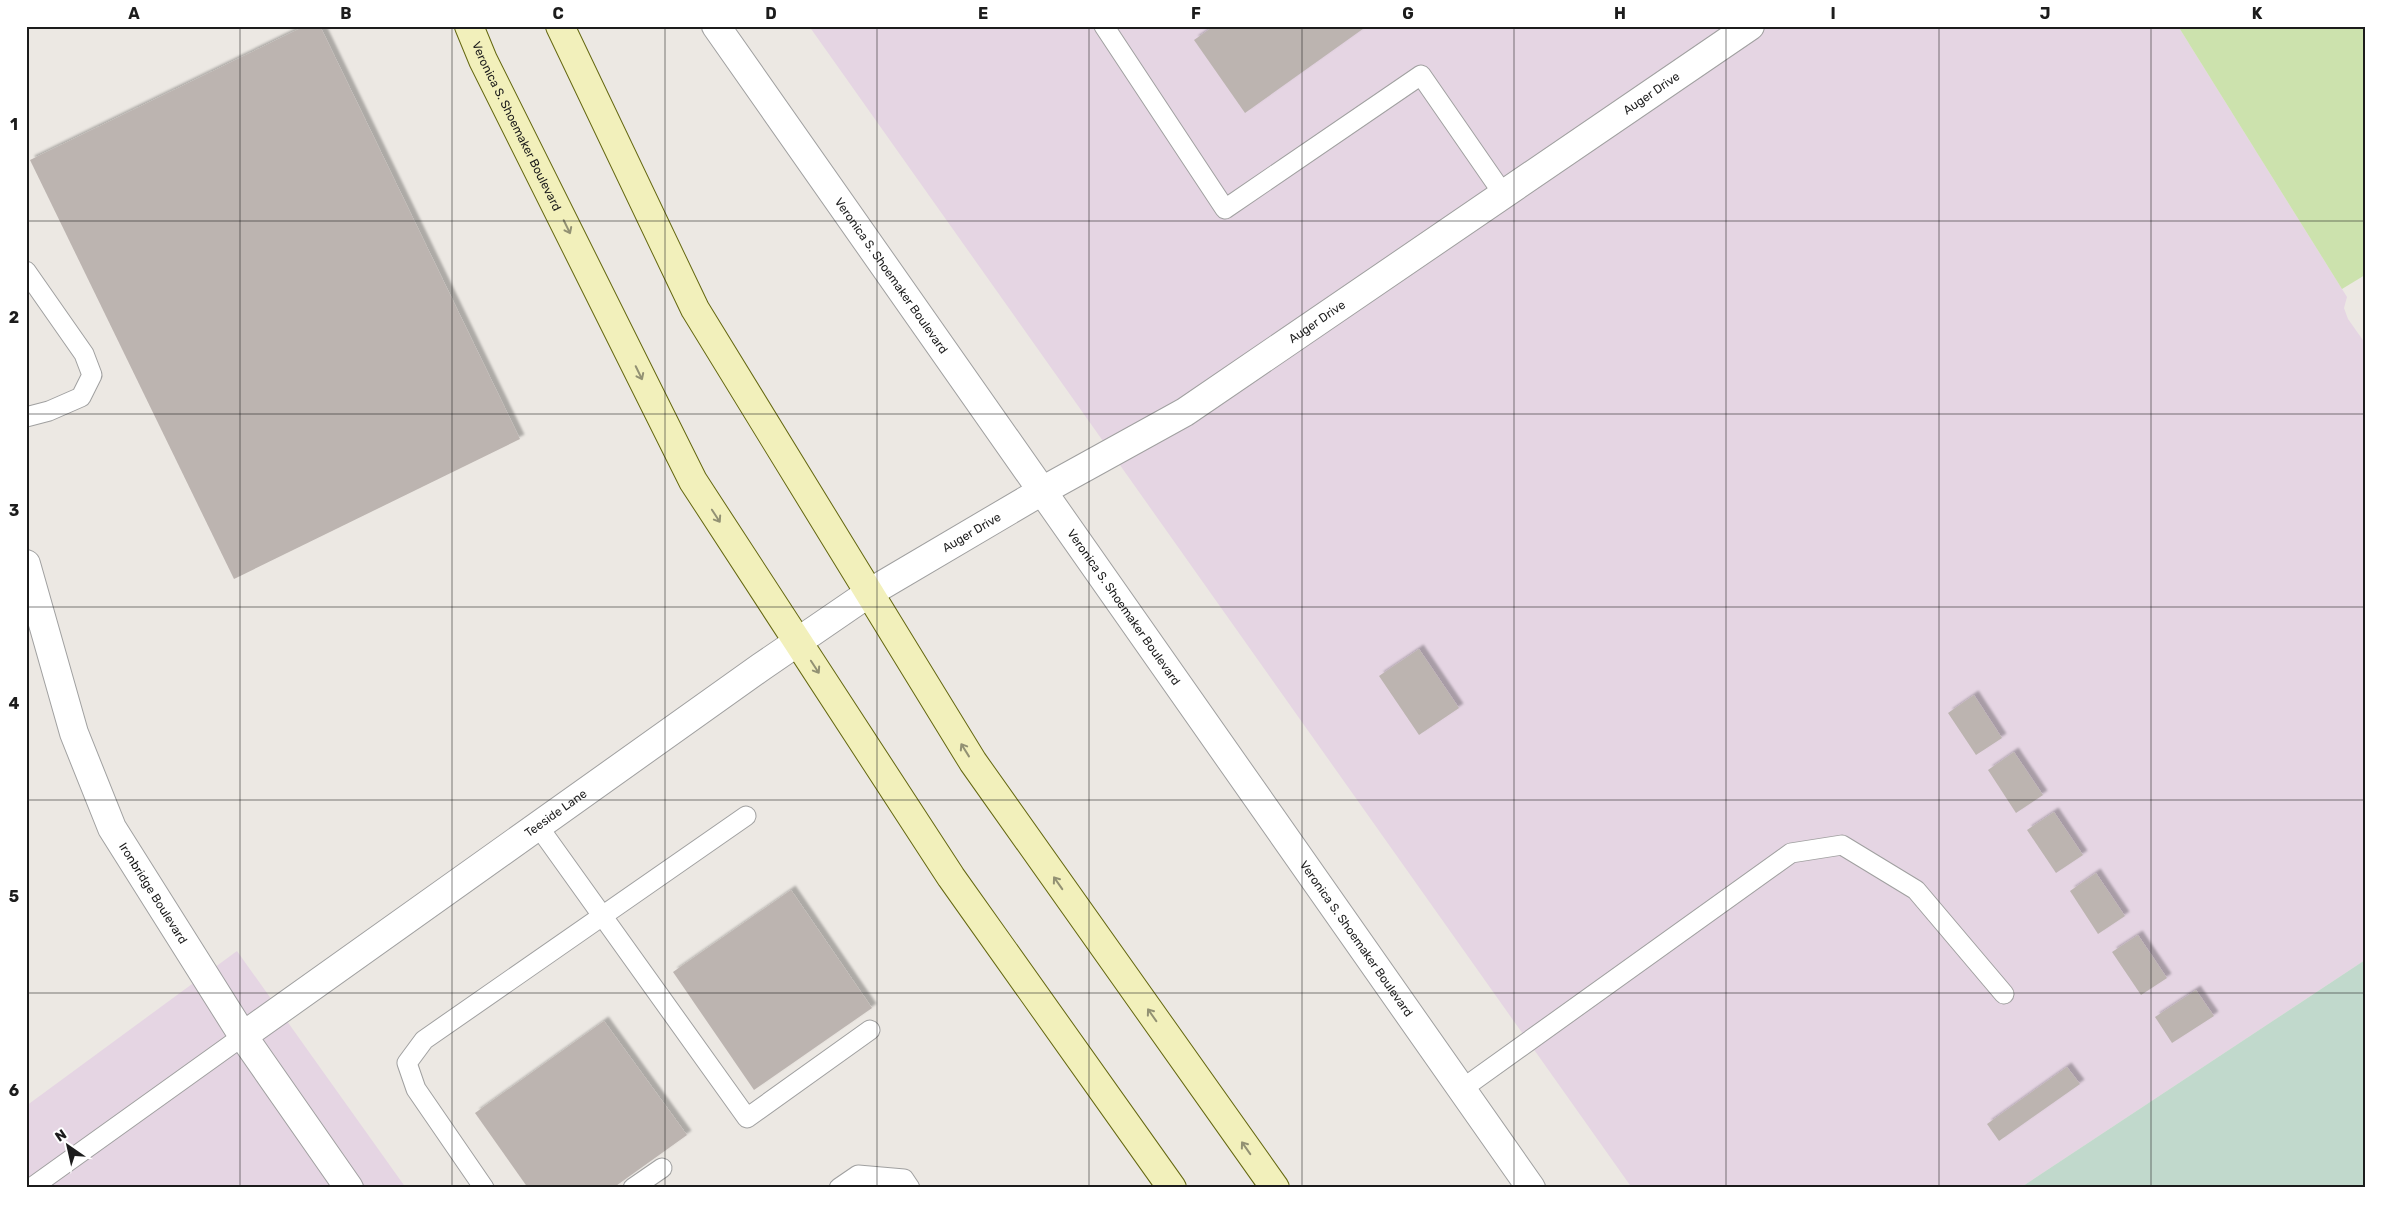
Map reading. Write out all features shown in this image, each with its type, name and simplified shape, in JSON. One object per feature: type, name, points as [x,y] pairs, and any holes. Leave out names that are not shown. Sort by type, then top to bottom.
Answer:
[{"type":"street","name":"Veronica S. Shoemaker Boulevard","points":[[469,26],[483,60],[693,480],[951,877],[1172,1188]]},
{"type":"street","points":[[560,26],[695,309],[869,594],[973,762],[1275,1188]]},
{"type":"street","name":"Auger Drive","points":[[869,594],[1042,491],[1185,412],[1750,26]]},
{"type":"street","name":"Veronica S. Shoemaker Boulevard","points":[[722,28],[1042,491],[1531,1188]]},
{"type":"street","name":"Ironbridge Boulevard","points":[[26,564],[74,733],[112,828],[243,1036],[348,1188]]},
{"type":"street","name":"Teeside Lane","points":[[243,1036],[798,642],[869,594]]},
{"type":"lane","points":[[1104,26],[1226,209],[1420,74],[1504,195]]},
{"type":"lane","points":[[26,271],[84,354],[92,375],[81,397],[50,411],[26,417]]},
{"type":"lane","points":[[484,1188],[416,1089],[407,1063],[424,1040],[746,816]]},
{"type":"lane","points":[[538,826],[747,1118],[870,1030]]},
{"type":"lane","points":[[1462,1089],[1791,853],[1842,845],[1916,890],[2004,994]]},
{"type":"lane","points":[[31,1188],[243,1036]]},
{"type":"lane","points":[[633,1188],[662,1168]]},
{"type":"lane","points":[[839,1188],[858,1175],[904,1179],[910,1188]]},
{"type":"shaded area","points":[[809,26],[2178,26],[2347,297],[2344,308],[2348,319],[2365,343],[2365,960],[2020,1188],[1632,1188]]},
{"type":"shaded area","points":[[237,951],[406,1188],[26,1188],[26,1106]]},
{"type":"green space","points":[[2178,26],[2365,26],[2365,275],[2342,289]]},
{"type":"green space","points":[[2365,960],[2365,1188],[2020,1188]]},
{"type":"building","points":[[305,26],[320,26],[520,439],[234,579],[30,160]]},
{"type":"building","points":[[1214,26],[1367,26],[1245,113],[1194,40]]},
{"type":"building","points":[[1419,649],[1459,708],[1419,735],[1379,676]]},
{"type":"building","points":[[1974,695],[2002,738],[1976,755],[1948,713]]},
{"type":"building","points":[[2014,752],[2043,795],[2016,813],[1988,770]]},
{"type":"building","points":[[2054,812],[2083,855],[2056,873],[2027,830]]},
{"type":"building","points":[[2096,873],[2125,916],[2098,934],[2070,891]]},
{"type":"building","points":[[791,890],[872,1008],[754,1090],[673,972]]},
{"type":"building","points":[[2138,935],[2167,978],[2141,995],[2112,952]]},
{"type":"building","points":[[2196,990],[2214,1016],[2172,1043],[2155,1017]]},
{"type":"building","points":[[604,1021],[687,1135],[613,1188],[528,1188],[475,1113]]},
{"type":"building","points":[[2067,1067],[2080,1084],[1999,1141],[1987,1124]]}]
